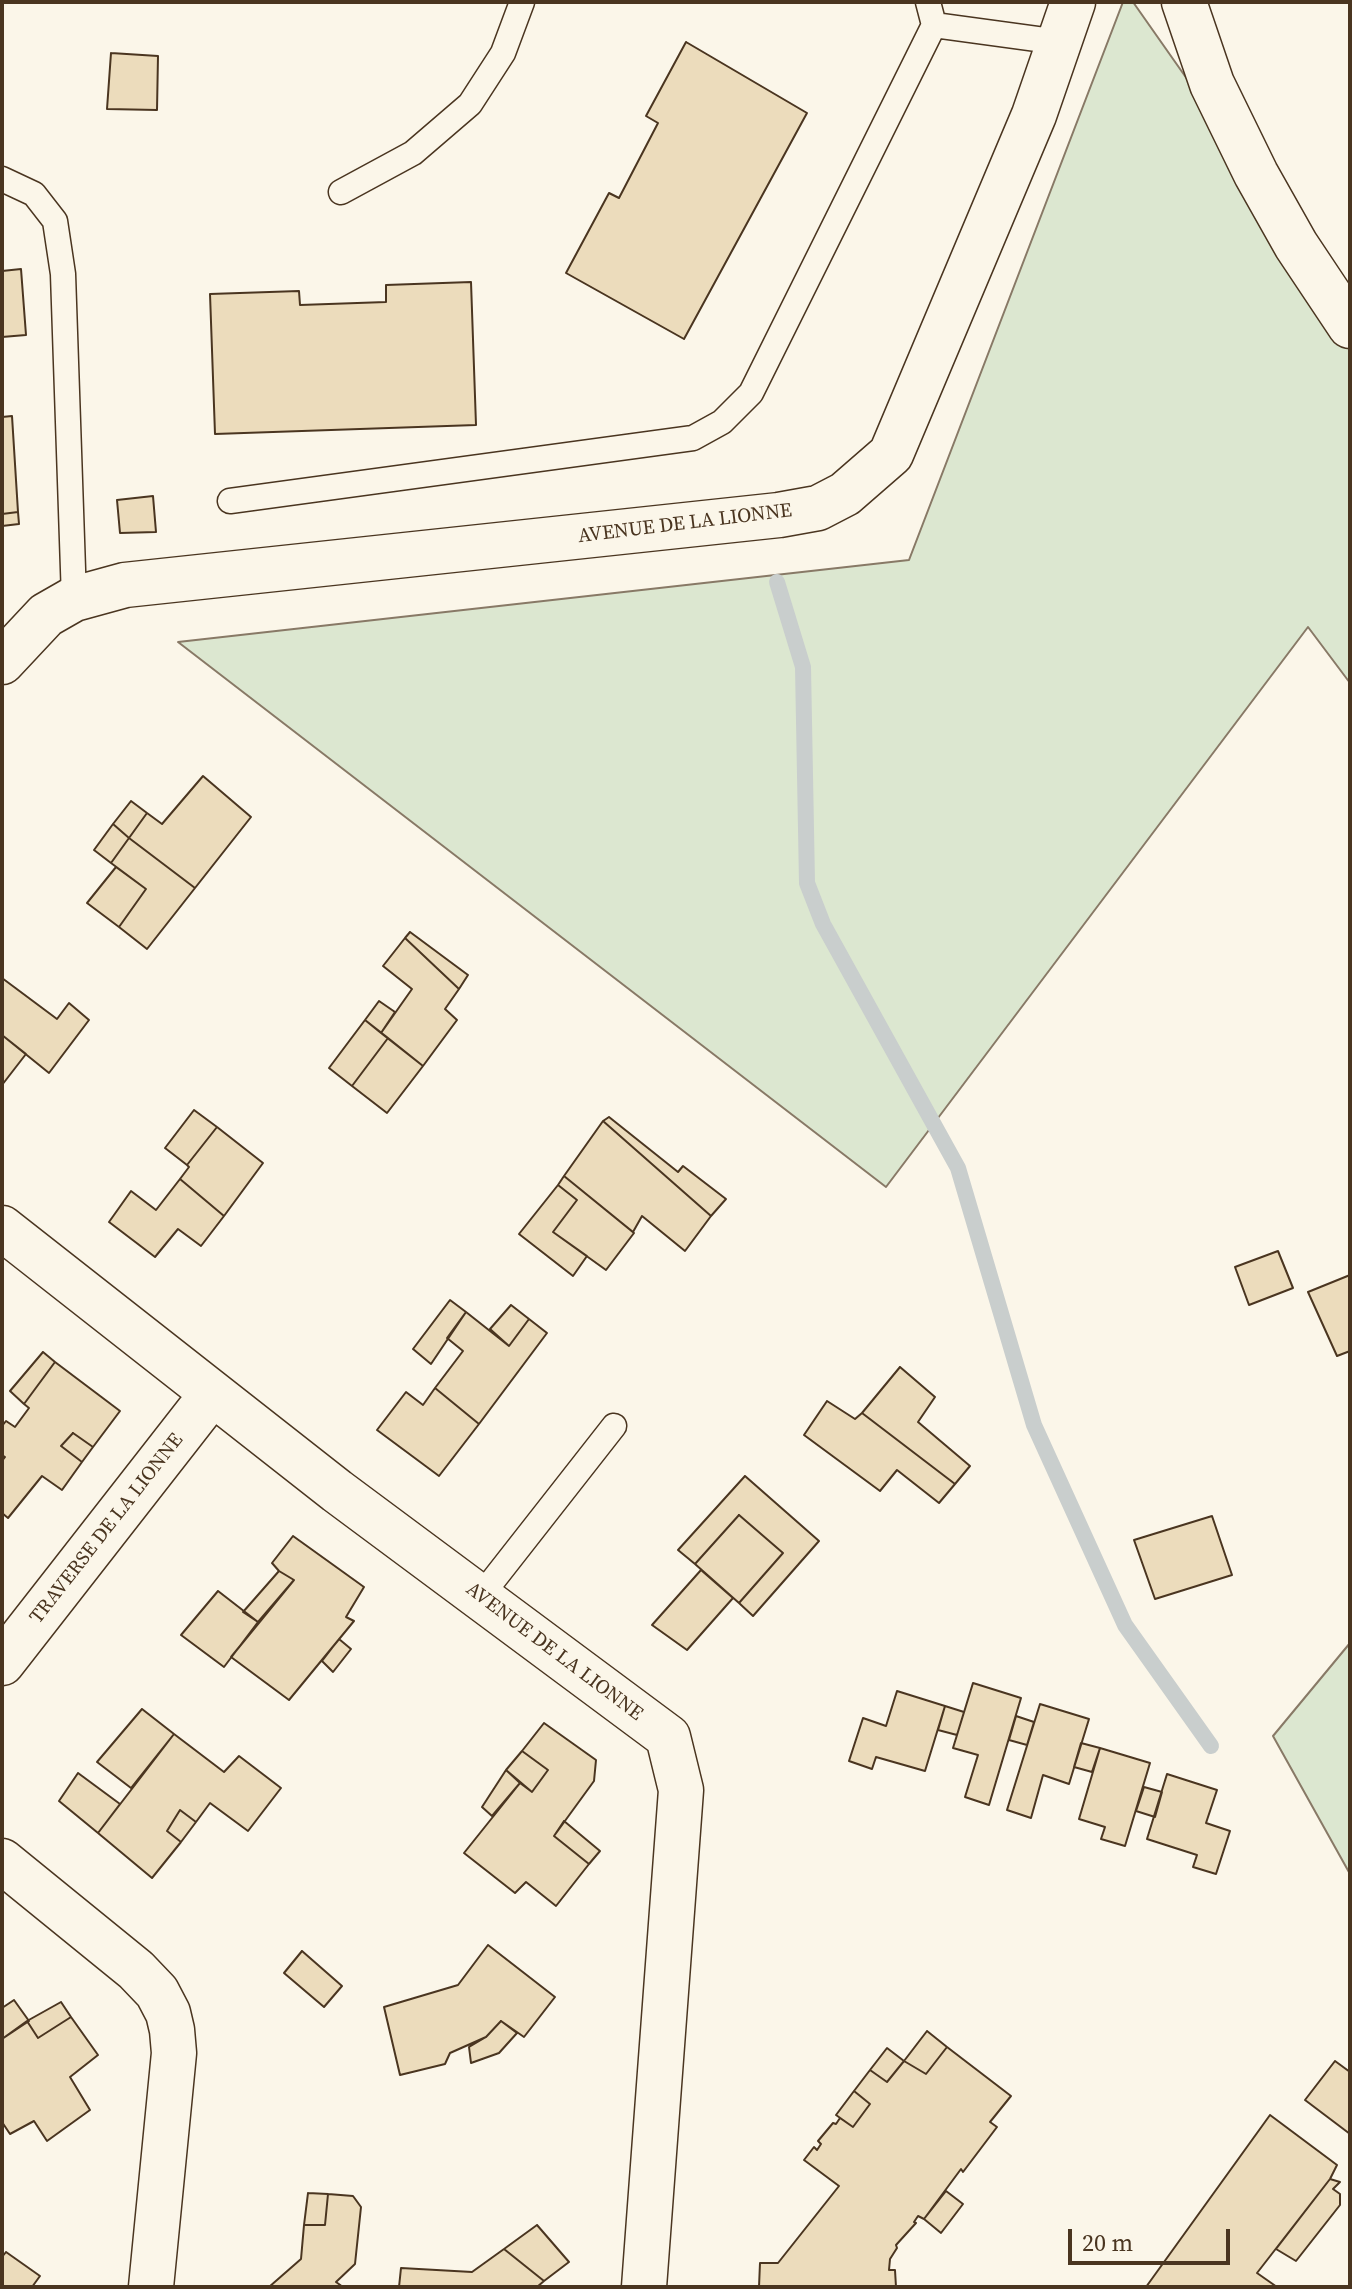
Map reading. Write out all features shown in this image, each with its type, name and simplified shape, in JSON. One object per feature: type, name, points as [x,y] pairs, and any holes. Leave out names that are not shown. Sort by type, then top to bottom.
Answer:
[{"type":"street","points":[[1184,2],[1212,84],[1256,174],[1296,245],[1350,326]]},
{"type":"street","name":"AVENUE DE LA LIONNE","points":[[2,662],[46,615],[74,599],[125,585],[779,515],[818,508],[845,494],[891,454],[1034,115],[1066,22]]},
{"type":"street","name":"AVENUE DE LA LIONNE","points":[[2,1228],[212,1394],[668,1737],[681,1790],[644,2287]]},
{"type":"street","name":"TRAVERSE DE LA LIONNE","points":[[2,1663],[212,1394]]},
{"type":"street","points":[[2,1861],[136,1970],[157,1992],[168,2013],[174,2053],[151,2287]]},
{"type":"lane","points":[[341,192],[413,153],[470,104],[503,53],[522,2]]},
{"type":"lane","points":[[230,501],[693,438],[722,422],[751,393],[931,14],[1066,22]]},
{"type":"lane","points":[[2,179],[34,194],[55,221],[63,274],[74,599]]},
{"type":"lane","points":[[480,1597],[614,1426]]},
{"type":"green space","points":[[1123,2],[1133,2],[1350,311],[1350,683],[1308,627],[886,1187],[178,642],[909,560]]},
{"type":"green space","points":[[1350,1643],[1350,1874],[1273,1736]]},
{"type":"building","points":[[686,42],[807,113],[684,339],[566,273],[609,193],[619,198],[658,123],[646,116]]},
{"type":"building","points":[[111,53],[158,56],[157,110],[107,109]]},
{"type":"building","points":[[21,269],[26,335],[2,337],[2,271]]},
{"type":"building","points":[[471,282],[476,425],[215,434],[210,294],[299,291],[300,305],[386,302],[386,285]]},
{"type":"building","points":[[12,416],[18,512],[2,514],[2,417]]},
{"type":"building","points":[[153,496],[156,532],[120,533],[117,500]]},
{"type":"building","points":[[18,512],[19,524],[2,526],[2,514]]},
{"type":"building","points":[[203,776],[251,817],[195,888],[129,838],[147,813],[162,824]]},
{"type":"building","points":[[131,801],[147,813],[129,838],[113,824]]},
{"type":"building","points":[[113,824],[129,838],[111,863],[94,850]]},
{"type":"building","points":[[129,838],[195,888],[147,949],[119,927],[146,889],[111,863]]},
{"type":"building","points":[[116,867],[146,889],[119,927],[87,903]]},
{"type":"building","points":[[410,932],[468,975],[459,989],[405,938]]},
{"type":"building","points":[[405,938],[459,989],[445,1009],[457,1020],[423,1066],[381,1033],[412,989],[383,966]]},
{"type":"building","points":[[2,978],[57,1019],[69,1003],[89,1020],[49,1073],[2,1035]]},
{"type":"building","points":[[379,1001],[395,1012],[381,1033],[365,1020]]},
{"type":"building","points":[[365,1020],[388,1038],[352,1086],[329,1068]]},
{"type":"building","points":[[2,1035],[26,1054],[2,1085]]},
{"type":"building","points":[[388,1038],[423,1066],[387,1113],[352,1086]]},
{"type":"building","points":[[194,1110],[217,1127],[187,1165],[165,1148]]},
{"type":"building","points":[[609,1117],[678,1172],[683,1166],[726,1199],[711,1216],[603,1121]]},
{"type":"building","points":[[603,1121],[711,1216],[685,1251],[642,1216],[633,1232],[564,1176]]},
{"type":"building","points":[[217,1127],[263,1163],[224,1216],[180,1179],[189,1167],[187,1165]]},
{"type":"building","points":[[564,1176],[634,1233],[606,1270],[553,1232],[577,1200],[558,1185]]},
{"type":"building","points":[[180,1179],[224,1216],[201,1246],[178,1229],[155,1257],[109,1222],[131,1191],[156,1210]]},
{"type":"building","points":[[558,1185],[577,1200],[553,1232],[587,1256],[573,1276],[519,1234]]},
{"type":"building","points":[[1278,1251],[1293,1288],[1249,1305],[1235,1267]]},
{"type":"building","points":[[1350,1275],[1350,1351],[1337,1356],[1308,1292]]},
{"type":"building","points":[[450,1300],[466,1312],[431,1364],[413,1349]]},
{"type":"building","points":[[511,1305],[529,1319],[509,1346],[490,1329]]},
{"type":"building","points":[[466,1312],[509,1346],[529,1319],[547,1333],[479,1424],[435,1388],[463,1351],[447,1338]]},
{"type":"building","points":[[43,1352],[55,1362],[24,1404],[10,1391]]},
{"type":"building","points":[[55,1362],[120,1411],[93,1447],[73,1433],[61,1446],[82,1462],[62,1490],[42,1476],[8,1518],[2,1513],[2,1461],[5,1457],[2,1455],[2,1426],[6,1421],[15,1427],[29,1408],[24,1404]]},
{"type":"building","points":[[900,1367],[935,1397],[918,1422],[970,1466],[955,1484],[862,1413]]},
{"type":"building","points":[[435,1388],[479,1424],[439,1476],[377,1430],[406,1392],[423,1405]]},
{"type":"building","points":[[827,1401],[855,1419],[862,1413],[955,1484],[939,1503],[897,1470],[880,1491],[804,1435]]},
{"type":"building","points":[[73,1433],[93,1447],[82,1462],[61,1446]]},
{"type":"building","points":[[745,1476],[819,1541],[753,1616],[739,1603],[783,1553],[739,1515],[695,1564],[678,1550]]},
{"type":"building","points":[[739,1515],[783,1553],[739,1603],[695,1564]]},
{"type":"building","points":[[1212,1516],[1232,1575],[1155,1599],[1134,1540]]},
{"type":"building","points":[[293,1536],[364,1587],[346,1617],[354,1621],[289,1700],[231,1657],[294,1580],[272,1563]]},
{"type":"building","points":[[701,1570],[733,1598],[687,1650],[652,1625]]},
{"type":"building","points":[[279,1571],[294,1580],[258,1622],[243,1612]]},
{"type":"building","points":[[218,1591],[258,1622],[224,1667],[181,1635]]},
{"type":"building","points":[[339,1639],[351,1649],[333,1672],[322,1661]]},
{"type":"building","points":[[973,1683],[1021,1698],[989,1805],[965,1797],[978,1755],[953,1748]]},
{"type":"building","points":[[897,1691],[945,1706],[925,1771],[876,1757],[872,1769],[849,1761],[863,1718],[886,1726]]},
{"type":"building","points":[[1040,1704],[1089,1719],[1069,1784],[1043,1775],[1031,1818],[1007,1810]]},
{"type":"building","points":[[945,1706],[964,1712],[957,1735],[938,1730]]},
{"type":"building","points":[[142,1709],[174,1734],[131,1788],[97,1762]]},
{"type":"building","points":[[1016,1716],[1034,1722],[1027,1745],[1009,1740]]},
{"type":"building","points":[[544,1723],[596,1760],[594,1781],[554,1836],[589,1864],[556,1906],[526,1882],[515,1893],[464,1853],[520,1783],[532,1792],[548,1770],[522,1751]]},
{"type":"building","points":[[174,1734],[224,1772],[239,1756],[281,1788],[248,1831],[210,1803],[196,1822],[180,1810],[167,1831],[181,1842],[152,1878],[98,1833]]},
{"type":"building","points":[[1081,1743],[1100,1748],[1092,1772],[1074,1767]]},
{"type":"building","points":[[1100,1748],[1150,1763],[1125,1846],[1101,1839],[1105,1827],[1079,1819]]},
{"type":"building","points":[[522,1751],[548,1770],[532,1792],[506,1770]]},
{"type":"building","points":[[506,1770],[520,1783],[492,1816],[482,1807]]},
{"type":"building","points":[[78,1773],[120,1804],[98,1833],[59,1801]]},
{"type":"building","points":[[1167,1774],[1217,1790],[1206,1823],[1230,1831],[1216,1874],[1193,1867],[1197,1855],[1147,1839]]},
{"type":"building","points":[[1144,1787],[1162,1792],[1155,1817],[1136,1811]]},
{"type":"building","points":[[180,1810],[196,1822],[181,1842],[167,1831]]},
{"type":"building","points":[[564,1821],[600,1851],[589,1864],[554,1836]]},
{"type":"building","points":[[488,1945],[555,1997],[524,2037],[501,2021],[486,2037],[450,2053],[445,2064],[400,2075],[384,2007],[458,1985]]},
{"type":"building","points":[[302,1951],[342,1986],[324,2007],[284,1973]]},
{"type":"building","points":[[14,2000],[29,2021],[2,2039],[2,2008]]},
{"type":"building","points":[[61,2002],[71,2017],[38,2038],[27,2021]]},
{"type":"building","points":[[71,2017],[98,2055],[70,2077],[90,2110],[47,2141],[34,2121],[10,2134],[2,2122],[2,2039],[27,2021],[38,2038]]},
{"type":"building","points":[[501,2021],[517,2033],[499,2053],[471,2063],[469,2047],[486,2037]]},
{"type":"building","points":[[927,2031],[947,2047],[926,2074],[904,2061]]},
{"type":"building","points":[[947,2047],[1011,2096],[990,2122],[997,2127],[963,2172],[961,2169],[924,2219],[918,2216],[916,2223],[896,2245],[889,2270],[895,2270],[896,2287],[759,2287],[760,2263],[778,2263],[839,2186],[804,2160],[814,2147],[817,2150],[821,2144],[818,2141],[833,2123],[836,2124],[840,2118],[853,2127],[870,2104],[854,2091],[870,2070],[887,2082],[904,2061],[926,2074]]},
{"type":"building","points":[[887,2048],[904,2061],[887,2082],[870,2070]]},
{"type":"building","points":[[1335,2061],[1350,2072],[1350,2134],[1305,2100]]},
{"type":"building","points":[[854,2091],[870,2104],[853,2127],[836,2115]]},
{"type":"building","points":[[1270,2115],[1337,2165],[1330,2179],[1257,2273],[1277,2287],[1146,2287]]},
{"type":"building","points":[[1330,2179],[1340,2182],[1333,2189],[1340,2194],[1340,2205],[1296,2261],[1276,2249]]},
{"type":"building","points":[[946,2191],[963,2204],[941,2233],[924,2219]]},
{"type":"building","points":[[308,2193],[328,2194],[325,2225],[304,2225]]},
{"type":"building","points":[[328,2194],[353,2196],[361,2207],[355,2264],[336,2282],[343,2287],[269,2287],[301,2259],[304,2225],[325,2225]]},
{"type":"building","points":[[537,2225],[569,2262],[544,2281],[504,2249]]},
{"type":"building","points":[[504,2249],[544,2281],[537,2287],[399,2287],[401,2268],[472,2272]]},
{"type":"building","points":[[6,2252],[40,2276],[32,2287],[2,2287],[2,2257]]},
{"type":"waterway","points":[[777,582],[803,667],[807,883],[823,924],[958,1168],[1034,1425],[1125,1625],[1211,1746]]}]
